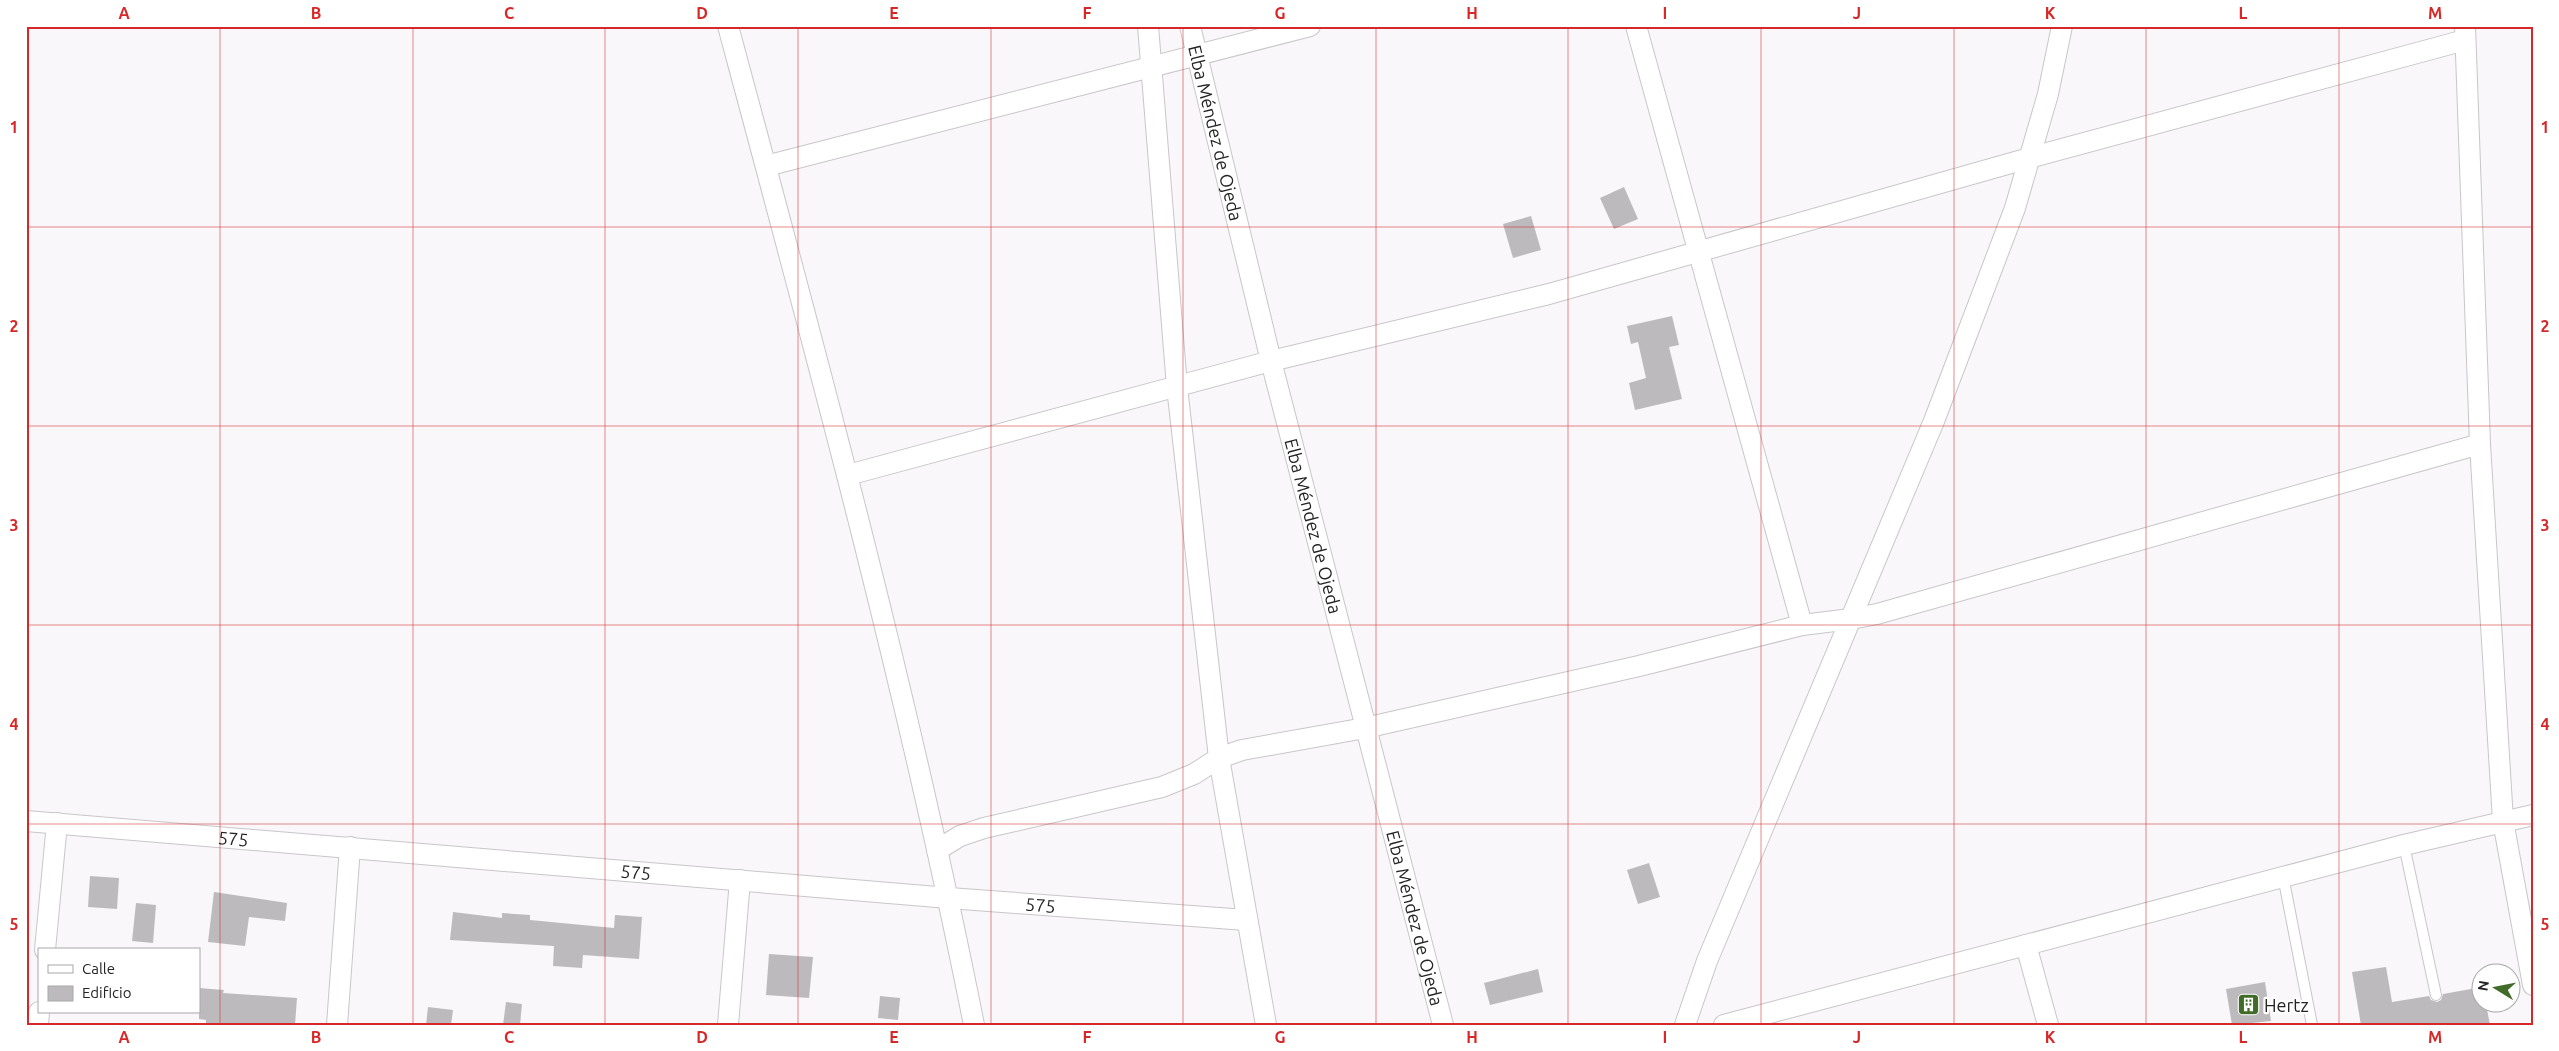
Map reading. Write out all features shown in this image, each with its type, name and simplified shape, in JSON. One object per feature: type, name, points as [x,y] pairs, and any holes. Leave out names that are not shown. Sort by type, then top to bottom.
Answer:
[{"type":"street","points":[[728,26],[848,475],[949,898],[974,1025]]},
{"type":"street","points":[[1148,26],[1177,387],[1219,758],[1266,1025]]},
{"type":"street","name":"Elba Méndez de Ojeda","points":[[1190,26],[1271,361],[1443,1025]]},
{"type":"street","points":[[766,166],[1310,26]]},
{"type":"street","points":[[1636,26],[1802,625]]},
{"type":"street","points":[[1685,1025],[1707,961],[1934,421],[2015,208],[2048,94],[2062,26]]},
{"type":"street","points":[[848,475],[1271,361],[1549,294],[2465,33],[2480,444],[2502,821],[2533,985]]},
{"type":"street","points":[[938,850],[960,836],[984,828],[1162,787],[1194,774],[1219,758],[1242,750],[1365,728],[1630,668],[1802,625],[1851,619],[2480,444]]},
{"type":"street","points":[[1724,1025],[2404,844],[2533,815]]},
{"type":"street","name":"575","points":[[26,821],[949,898],[1246,920]]},
{"type":"street","points":[[45,948],[57,823]]},
{"type":"street","points":[[337,1025],[350,847]]},
{"type":"street","points":[[728,1025],[740,880]]},
{"type":"street","points":[[2026,945],[2048,1025]]},
{"type":"lane","points":[[2404,844],[2436,995]]},
{"type":"lane","points":[[2283,876],[2312,1025]]},
{"type":"building","points":[[1624,187],[1638,219],[1614,229],[1600,198]]},
{"type":"building","points":[[1531,216],[1541,250],[1513,258],[1503,224]]},
{"type":"building","points":[[1672,316],[1679,345],[1669,347],[1682,399],[1635,410],[1629,383],[1646,378],[1638,342],[1631,344],[1627,326]]},
{"type":"building","points":[[1649,863],[1660,897],[1638,904],[1627,870]]},
{"type":"building","points":[[90,876],[119,878],[117,909],[88,907]]},
{"type":"building","points":[[214,892],[287,903],[285,921],[249,917],[245,946],[208,942]]},
{"type":"building","points":[[136,903],[156,905],[153,943],[132,941]]},
{"type":"building","points":[[453,912],[502,918],[502,913],[530,915],[530,920],[614,928],[615,915],[642,917],[639,959],[583,955],[582,968],[553,966],[554,946],[450,940]]},
{"type":"building","points":[[769,954],[813,957],[809,998],[766,995]]},
{"type":"building","points":[[2386,967],[2392,1002],[2429,996],[2431,1000],[2437,1002],[2441,1000],[2443,994],[2472,989],[2472,1014],[2488,1014],[2490,1025],[2361,1025],[2352,972]]},
{"type":"building","points":[[1538,969],[1543,992],[1490,1005],[1484,983]]},
{"type":"building","name":"Hertz","points":[[2265,982],[2271,1021],[2232,1025],[2226,989]]},
{"type":"building","points":[[200,988],[224,990],[223,993],[297,998],[295,1025],[206,1025],[206,1020],[199,1019]]},
{"type":"building","points":[[880,996],[900,998],[898,1020],[878,1018]]},
{"type":"building","points":[[506,1002],[522,1004],[520,1025],[503,1025]]},
{"type":"building","points":[[428,1007],[453,1010],[451,1025],[426,1025]]},
{"type":"place","name":"Hertz","points":[[2248,1005]]}]
